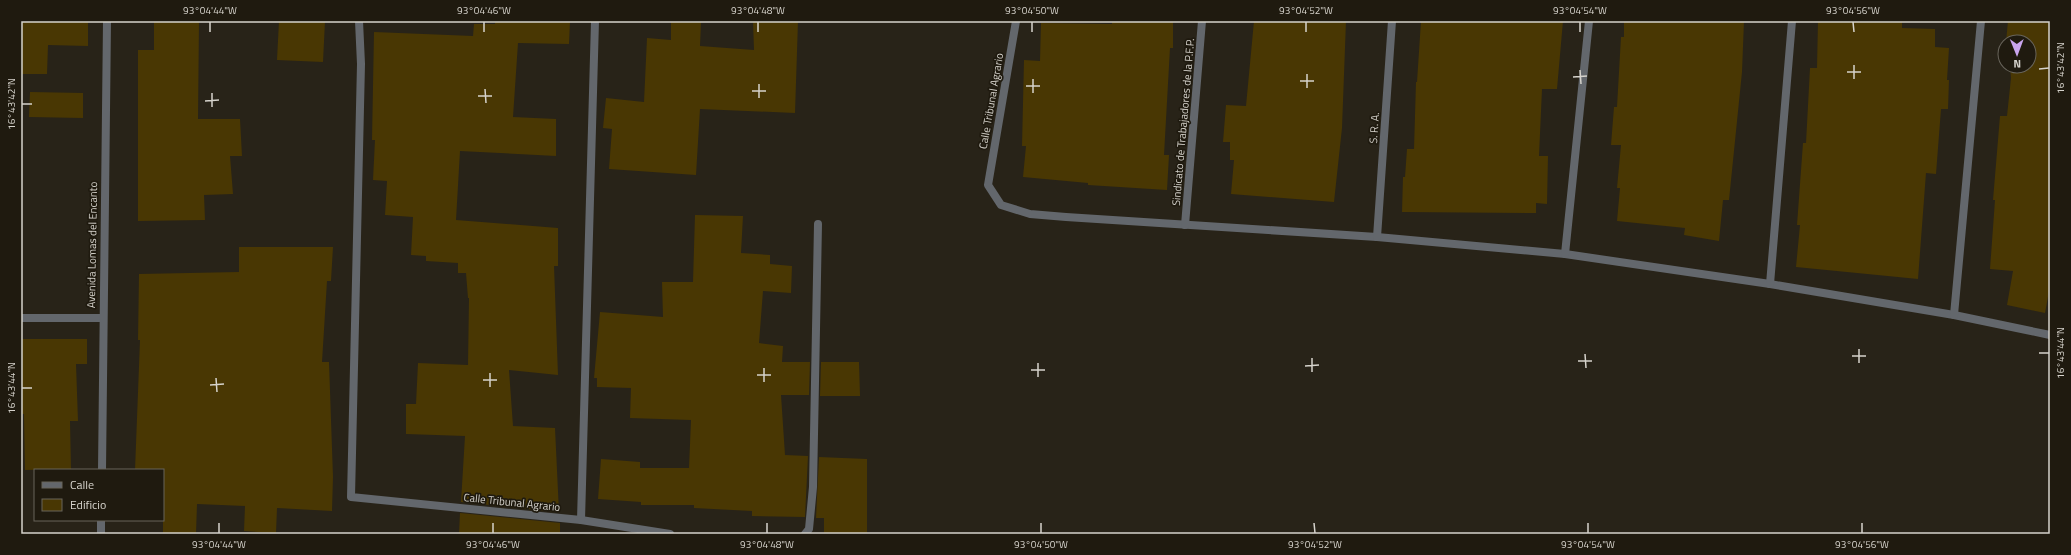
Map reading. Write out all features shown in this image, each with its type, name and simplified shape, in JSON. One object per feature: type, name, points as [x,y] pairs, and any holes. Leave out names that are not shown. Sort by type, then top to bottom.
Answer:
[{"type":"street","name":"Avenida Lomas del Encanto","points":[[102,469],[102,318],[107,21]]},
{"type":"street","name":"Calle Tribunal Agrario","points":[[359,21],[361,64],[351,497],[581,520],[670,534]]},
{"type":"street","points":[[581,520],[595,21]]},
{"type":"street","name":"Calle Tribunal Agrario","points":[[1016,21],[988,186],[1001,205],[1030,214],[1185,225]]},
{"type":"street","name":"Sindicato de Trabajadores de la P.F.P.","points":[[1185,225],[1202,21]]},
{"type":"street","name":"S. R. A.","points":[[1377,236],[1392,21]]},
{"type":"street","points":[[1564,254],[1589,21]]},
{"type":"street","points":[[1770,284],[1792,21]]},
{"type":"street","points":[[1954,315],[1981,21]]},
{"type":"street","points":[[805,534],[809,529],[813,487],[818,224]]},
{"type":"street","points":[[1185,225],[1377,236],[1564,254],[1770,284],[1954,315],[2050,335]]},
{"type":"street","points":[[21,318],[102,318]]},
{"type":"street","points":[[101,534],[102,521]]},
{"type":"building","points":[[21,21],[88,21],[88,46],[48,45],[47,74],[21,74]]},
{"type":"building","points":[[154,21],[199,21],[198,119],[240,119],[242,156],[230,156],[233,194],[204,195],[205,220],[138,221],[138,50],[154,50]]},
{"type":"building","points":[[279,21],[325,21],[323,62],[277,60]]},
{"type":"building","points":[[495,21],[570,21],[569,44],[518,43],[513,117],[556,119],[556,156],[460,151],[456,220],[558,228],[558,266],[554,266],[558,375],[509,370],[513,426],[555,428],[559,512],[461,502],[465,436],[406,434],[406,404],[416,404],[418,363],[468,365],[469,298],[466,273],[458,273],[458,263],[426,261],[426,256],[411,255],[413,217],[385,215],[387,181],[373,180],[375,140],[372,140],[374,32],[473,36],[474,24],[495,24]]},
{"type":"building","points":[[671,21],[701,22],[700,46],[754,50],[753,21],[798,21],[795,113],[700,109],[696,175],[609,169],[612,129],[603,128],[606,98],[644,102],[647,38],[671,40]]},
{"type":"building","points":[[1112,21],[1173,21],[1173,48],[1170,48],[1164,155],[1169,155],[1167,190],[1088,185],[1088,183],[1023,177],[1026,146],[1022,146],[1024,60],[1040,61],[1041,23],[1112,24]]},
{"type":"building","points":[[1254,21],[1346,21],[1342,128],[1334,202],[1231,194],[1234,160],[1230,160],[1230,142],[1223,142],[1226,105],[1246,106]]},
{"type":"building","points":[[1421,21],[1563,21],[1557,89],[1542,89],[1539,156],[1548,156],[1547,204],[1536,203],[1536,213],[1402,212],[1403,177],[1405,177],[1407,149],[1414,149],[1416,82]]},
{"type":"building","points":[[1624,21],[1744,21],[1742,72],[1729,200],[1723,200],[1719,241],[1684,235],[1685,228],[1617,221],[1620,188],[1617,188],[1621,145],[1611,145],[1614,107],[1617,107],[1621,37],[1624,37]]},
{"type":"building","points":[[1818,21],[1902,21],[1902,28],[1935,29],[1935,47],[1949,48],[1947,80],[1949,80],[1948,109],[1941,109],[1936,174],[1926,173],[1918,279],[1796,267],[1800,225],[1797,225],[1803,143],[1806,143],[1810,68],[1817,68]]},
{"type":"building","points":[[2008,21],[2050,21],[2050,286],[2045,313],[2007,305],[2013,271],[1990,269],[1995,200],[1993,200],[2000,116],[2007,116],[2011,74],[2037,74],[2037,34],[2007,34]]},
{"type":"building","points":[[30,92],[83,93],[83,118],[29,117]]},
{"type":"building","points":[[695,215],[743,216],[741,253],[770,255],[770,264],[792,266],[791,293],[763,291],[759,343],[783,346],[782,362],[810,362],[809,395],[781,395],[785,455],[808,456],[805,517],[752,516],[752,511],[694,508],[694,505],[641,505],[641,502],[598,499],[601,459],[640,462],[640,468],[689,468],[691,420],[630,418],[631,388],[597,387],[597,378],[594,378],[600,312],[663,317],[662,282],[693,282]]},
{"type":"building","points":[[239,247],[333,247],[331,281],[327,281],[322,362],[329,362],[333,477],[332,511],[277,508],[276,533],[244,531],[245,506],[197,504],[196,534],[163,534],[164,469],[135,469],[140,340],[138,340],[139,274],[239,272]]},
{"type":"building","points":[[21,339],[87,339],[87,364],[76,364],[78,421],[70,421],[71,469],[25,470],[24,414],[21,414]]},
{"type":"building","points":[[821,362],[859,362],[860,396],[820,396]]},
{"type":"building","points":[[819,457],[867,459],[867,534],[824,534],[824,518],[816,518]]},
{"type":"building","points":[[460,513],[560,523],[560,534],[459,534]]}]
